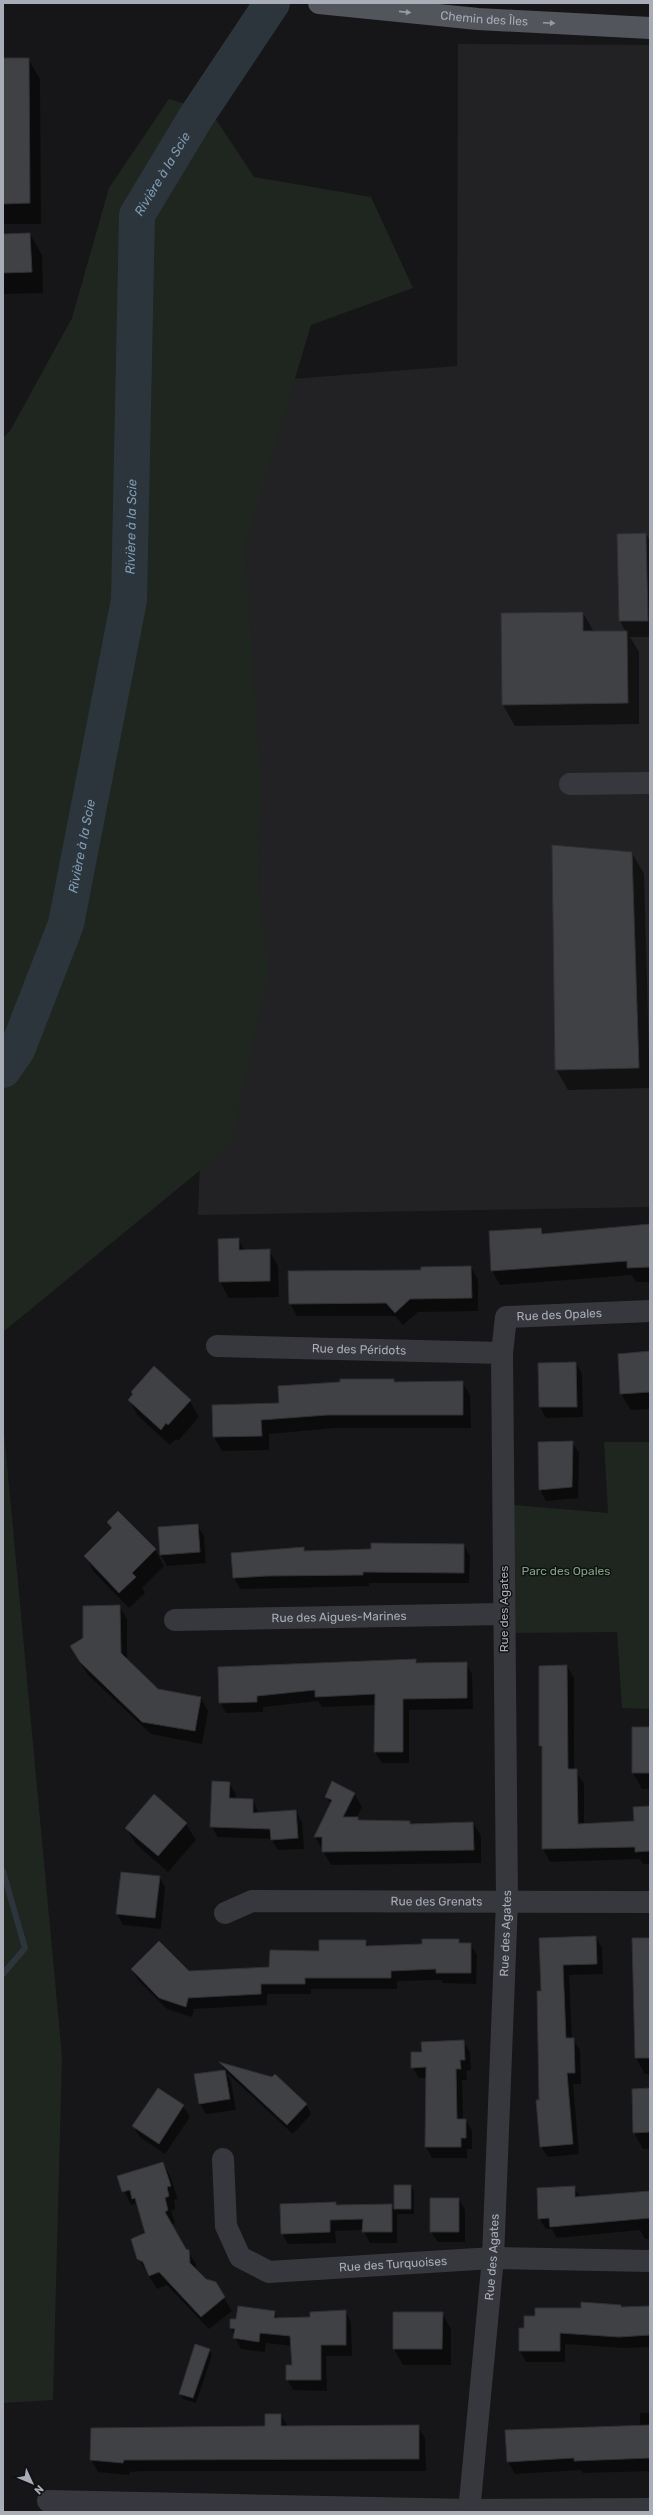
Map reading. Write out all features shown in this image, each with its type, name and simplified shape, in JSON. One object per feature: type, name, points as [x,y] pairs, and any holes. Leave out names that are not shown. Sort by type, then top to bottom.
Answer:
[{"type":"main road","name":"Chemin des Îles","points":[[322,3],[478,19],[650,28]]},
{"type":"street","points":[[570,784],[650,783]]},
{"type":"street","name":"Rue des Opales","points":[[502,1353],[506,1317],[650,1311]]},
{"type":"street","name":"Rue des Péridots","points":[[217,1346],[502,1353]]},
{"type":"street","name":"Rue des Agates","points":[[469,2511],[493,2258],[506,1902],[502,1353]]},
{"type":"street","name":"Rue des Aigues-Marines","points":[[175,1620],[504,1614]]},
{"type":"street","name":"Rue des Grenats","points":[[225,1913],[252,1901],[650,1902]]},
{"type":"street","name":"Rue des Turquoises","points":[[223,2159],[226,2226],[240,2256],[270,2272],[493,2258],[650,2262]]},
{"type":"street","points":[[48,2501],[469,2511],[650,2509]]},
{"type":"shaded area","points":[[458,44],[650,45],[650,1207],[198,1215],[217,686],[241,383],[457,366]]},
{"type":"green space","points":[[169,99],[211,112],[254,177],[371,197],[413,288],[311,325],[245,546],[260,774],[258,888],[269,971],[231,1145],[3,1332],[3,438],[10,431],[72,318],[109,188]]},
{"type":"green space","points":[[3,1421],[62,2056],[53,2400],[3,2403]]},
{"type":"green space","name":"Parc des Opales","points":[[604,1442],[650,1442],[650,1709],[622,1708],[617,1632],[504,1633],[503,1504],[608,1513]]},
{"type":"building","points":[[3,58],[29,58],[30,203],[3,204]]},
{"type":"building","points":[[30,233],[32,272],[3,273],[3,234]]},
{"type":"building","points":[[646,533],[648,621],[619,621],[617,534]]},
{"type":"building","points":[[583,612],[583,631],[627,631],[628,703],[502,705],[501,613]]},
{"type":"building","points":[[552,845],[632,852],[639,1068],[555,1070]]},
{"type":"building","points":[[650,1224],[650,1267],[627,1268],[627,1261],[491,1271],[489,1231],[541,1228],[542,1234]]},
{"type":"building","points":[[239,1238],[239,1250],[270,1249],[270,1281],[219,1282],[218,1239]]},
{"type":"building","points":[[471,1266],[472,1298],[410,1299],[395,1313],[386,1303],[289,1304],[288,1271],[421,1270],[421,1267]]},
{"type":"building","points":[[650,1351],[650,1392],[620,1394],[618,1354]]},
{"type":"building","points":[[576,1362],[577,1407],[539,1407],[538,1363]]},
{"type":"building","points":[[154,1366],[191,1400],[168,1425],[166,1423],[161,1430],[128,1400],[133,1394],[131,1392]]},
{"type":"building","points":[[340,1379],[394,1379],[394,1382],[463,1381],[463,1415],[327,1415],[261,1420],[262,1436],[213,1437],[212,1405],[279,1403],[278,1386],[340,1382]]},
{"type":"building","points":[[573,1441],[572,1487],[539,1490],[538,1442]]},
{"type":"building","points":[[118,1511],[156,1549],[132,1573],[136,1577],[119,1593],[84,1556],[112,1528],[107,1522]]},
{"type":"building","points":[[198,1524],[200,1552],[160,1555],[158,1527]]},
{"type":"building","points":[[371,1543],[464,1544],[464,1573],[363,1572],[363,1575],[267,1576],[233,1578],[231,1553],[304,1547],[304,1551],[371,1549]]},
{"type":"building","points":[[120,1605],[121,1653],[158,1689],[201,1697],[195,1731],[142,1722],[80,1662],[70,1646],[83,1638],[83,1606]]},
{"type":"building","points":[[416,1659],[416,1663],[467,1662],[467,1698],[403,1699],[403,1752],[374,1752],[375,1694],[315,1697],[315,1690],[257,1696],[257,1702],[219,1703],[218,1667]]},
{"type":"building","points":[[567,1665],[568,1769],[577,1769],[578,1824],[634,1821],[633,1807],[650,1806],[650,1851],[635,1852],[635,1847],[542,1849],[542,1746],[539,1746],[539,1666]]},
{"type":"building","points":[[632,1727],[650,1727],[650,1773],[632,1773]]},
{"type":"building","points":[[212,1781],[230,1782],[229,1798],[253,1799],[253,1813],[296,1810],[298,1838],[271,1840],[270,1829],[210,1827]]},
{"type":"building","points":[[332,1781],[355,1793],[343,1817],[358,1817],[358,1820],[410,1821],[410,1824],[473,1822],[474,1850],[322,1852],[322,1837],[314,1837],[332,1800],[325,1797]]},
{"type":"building","points":[[154,1794],[187,1823],[158,1856],[125,1828]]},
{"type":"building","points":[[121,1872],[160,1876],[155,1918],[116,1914]]},
{"type":"building","points":[[596,1936],[597,1964],[563,1965],[566,2038],[574,2038],[575,2073],[567,2073],[573,2144],[540,2147],[536,2100],[539,2100],[537,1991],[541,1991],[539,1938]]},
{"type":"building","points":[[632,1938],[650,1938],[650,2058],[635,2058]]},
{"type":"building","points":[[422,1939],[459,1939],[459,1943],[471,1943],[471,1973],[436,1973],[436,1969],[391,1971],[391,1978],[305,1978],[305,1984],[261,1984],[261,1994],[188,1998],[186,2007],[159,1998],[131,1969],[159,1941],[189,1971],[269,1967],[270,1950],[319,1951],[319,1940],[366,1940],[366,1946],[422,1944]]},
{"type":"building","points":[[464,2040],[465,2060],[460,2060],[461,2069],[456,2069],[457,2119],[466,2119],[466,2138],[461,2138],[461,2147],[425,2147],[426,2067],[411,2068],[411,2052],[422,2052],[421,2042]]},
{"type":"building","points":[[219,2062],[272,2077],[275,2074],[307,2104],[287,2125]]},
{"type":"building","points":[[225,2070],[230,2099],[199,2104],[194,2074]]},
{"type":"building","points":[[158,2088],[184,2105],[159,2144],[132,2126]]},
{"type":"building","points":[[650,2088],[650,2132],[633,2133],[632,2089]]},
{"type":"building","points":[[163,2162],[171,2186],[167,2187],[169,2196],[165,2198],[168,2210],[165,2212],[186,2249],[189,2250],[190,2263],[206,2279],[216,2282],[225,2297],[201,2317],[159,2272],[149,2276],[143,2262],[137,2259],[131,2239],[145,2233],[135,2198],[132,2199],[130,2190],[122,2192],[117,2176]]},
{"type":"building","points":[[394,2185],[411,2185],[411,2209],[394,2209]]},
{"type":"building","points":[[575,2186],[575,2197],[650,2191],[650,2218],[550,2227],[549,2218],[538,2219],[537,2188]]},
{"type":"building","points":[[430,2198],[459,2198],[459,2232],[430,2232]]},
{"type":"building","points":[[336,2202],[336,2205],[392,2204],[392,2232],[362,2232],[363,2219],[330,2220],[330,2232],[281,2234],[280,2204]]},
{"type":"building","points":[[581,2302],[621,2305],[621,2307],[650,2306],[650,2335],[619,2337],[560,2333],[560,2351],[519,2351],[519,2328],[524,2328],[524,2316],[535,2316],[535,2308],[581,2308]]},
{"type":"building","points":[[238,2306],[275,2311],[274,2318],[310,2317],[310,2312],[346,2310],[346,2345],[321,2345],[321,2380],[286,2380],[286,2365],[292,2365],[290,2336],[260,2333],[259,2342],[233,2338],[235,2329],[230,2328],[230,2319],[236,2319]]},
{"type":"building","points":[[393,2312],[443,2312],[442,2349],[393,2349]]},
{"type":"building","points":[[195,2344],[210,2349],[193,2398],[179,2394]]},
{"type":"building","points":[[265,2414],[281,2414],[281,2426],[419,2425],[419,2459],[124,2460],[123,2463],[90,2460],[91,2428],[265,2426]]},
{"type":"building","points":[[650,2425],[650,2458],[574,2461],[574,2458],[507,2462],[505,2430]]},
{"type":"waterway","name":"Rivière à la Scie","points":[[3,1070],[17,1050],[66,924],[129,600],[137,215],[196,117],[272,3]]},
{"type":"waterway","points":[[3,1871],[25,1948],[3,1974]]}]
